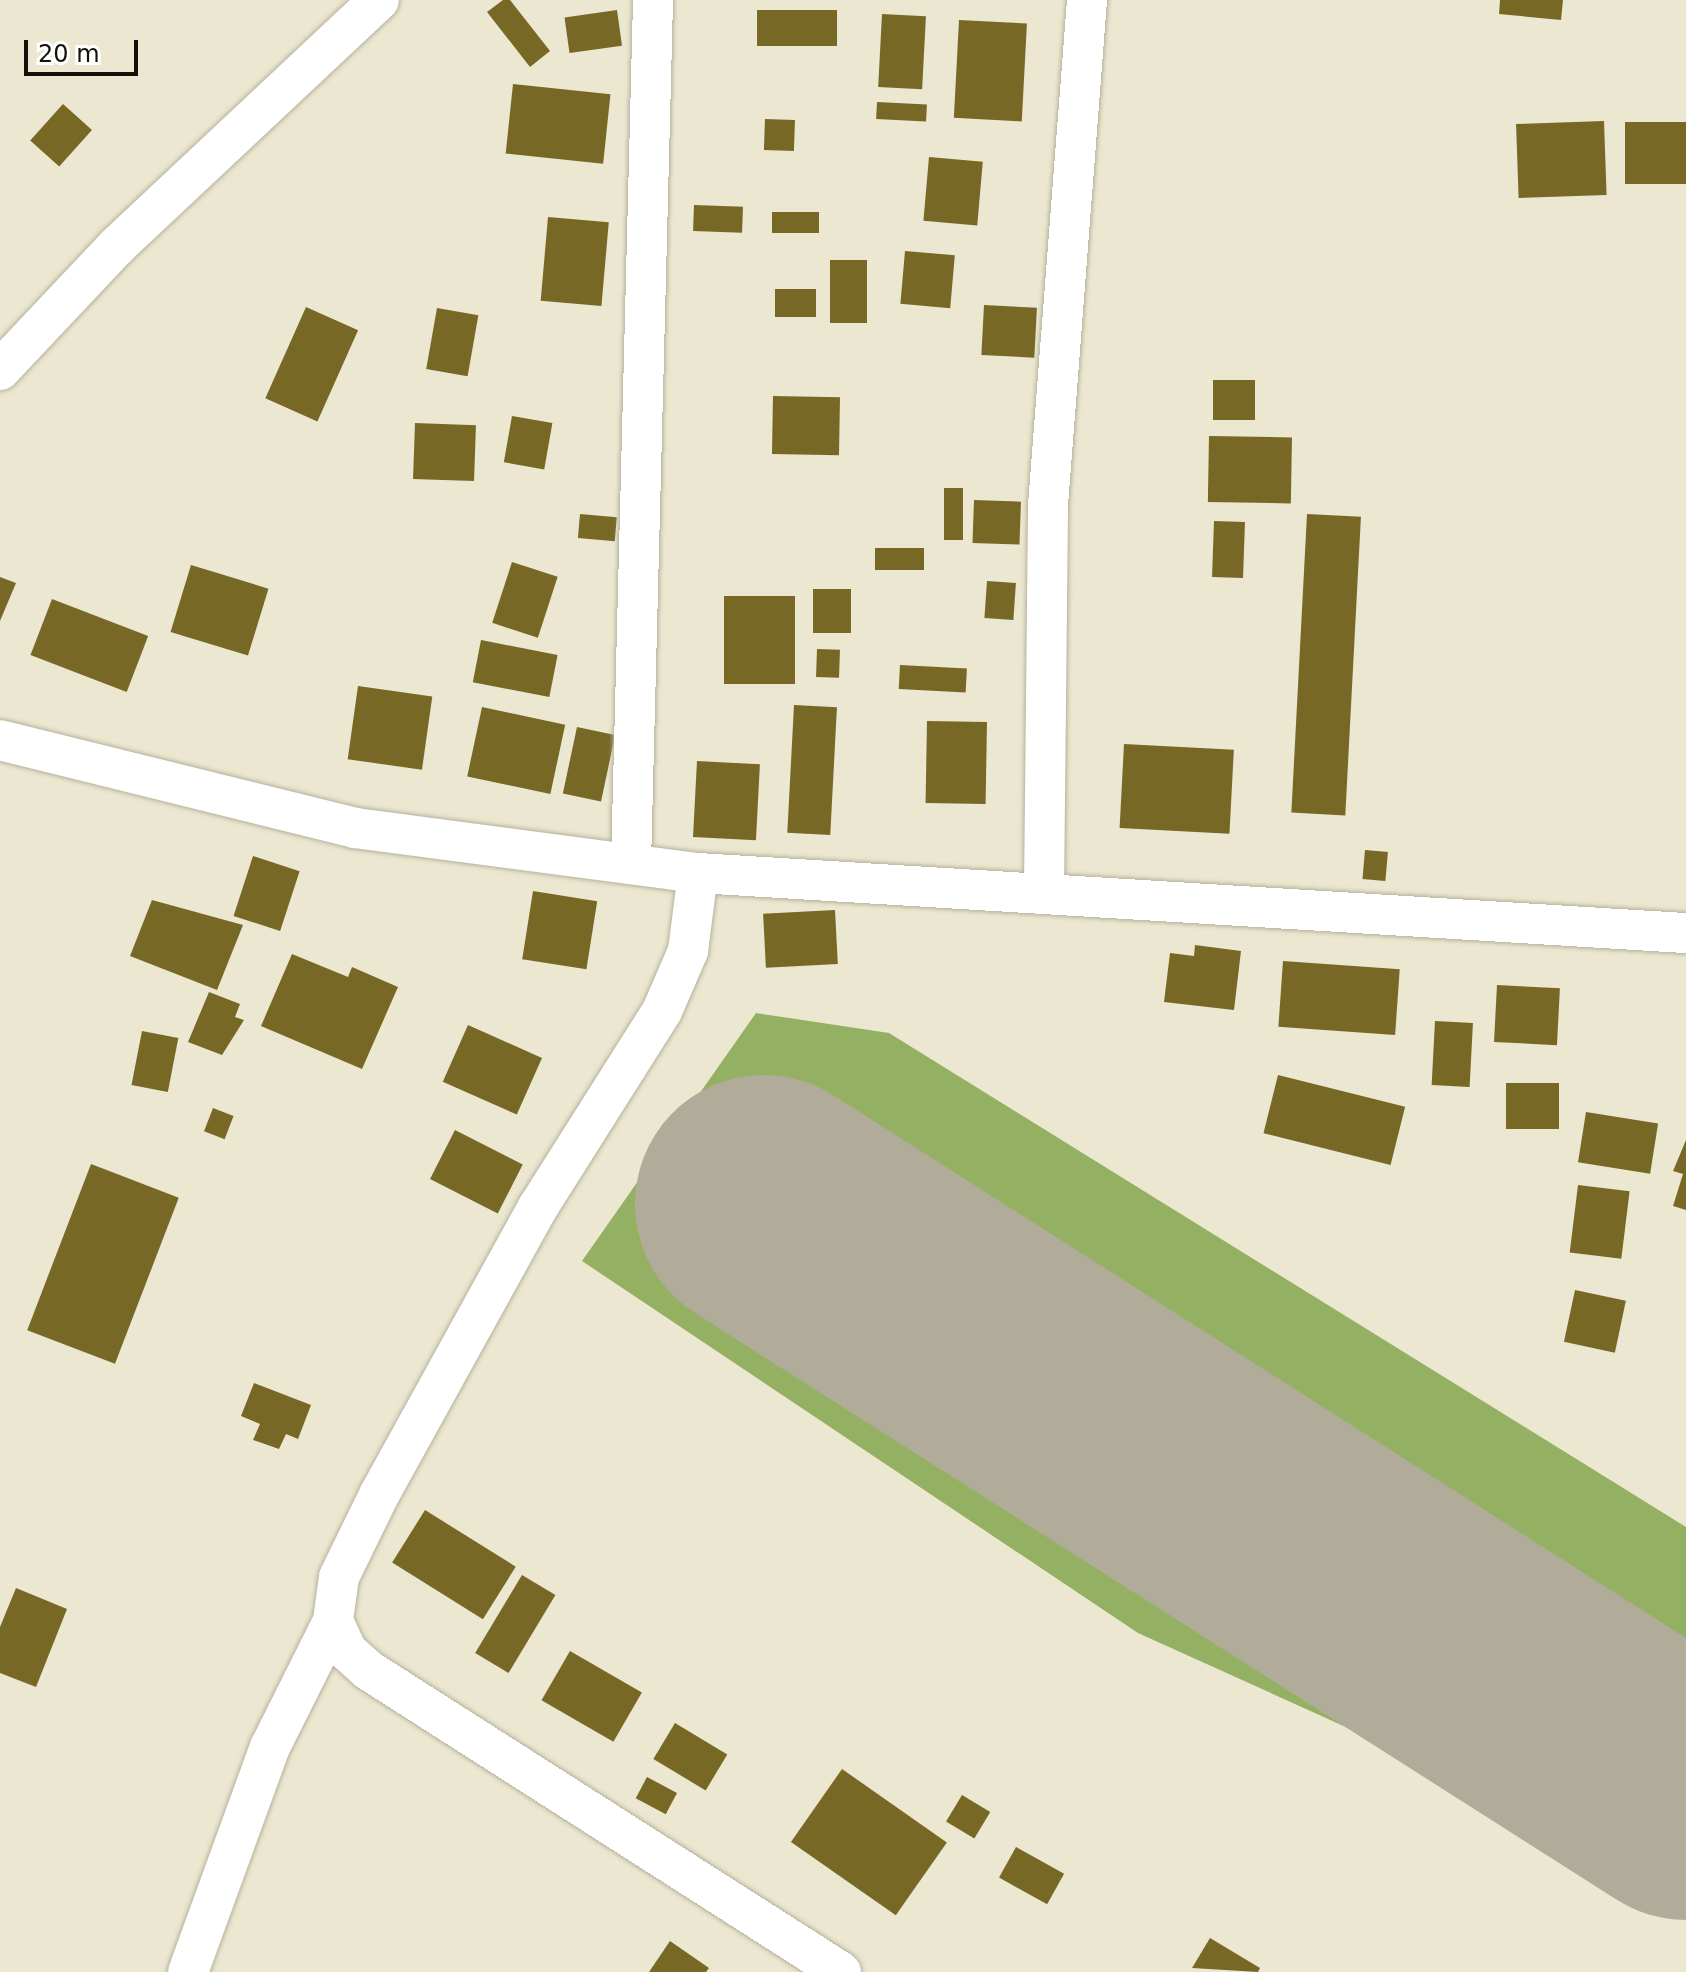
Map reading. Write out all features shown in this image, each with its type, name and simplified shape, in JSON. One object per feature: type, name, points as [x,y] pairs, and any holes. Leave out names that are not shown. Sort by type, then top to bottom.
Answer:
[{"type":"street","points":[[0,370],[117,246],[379,0]]},
{"type":"street","points":[[631,864],[653,0]]},
{"type":"street","points":[[1044,892],[1048,505],[1087,0]]},
{"type":"street","points":[[0,740],[355,828],[698,873],[1686,933]]},
{"type":"street","points":[[188,1972],[270,1747],[333,1621],[339,1577],[380,1493],[538,1207],[662,1011],[688,951],[698,873]]},
{"type":"street","points":[[333,1621],[347,1651],[368,1670],[841,1972]]},
{"type":"green space","points":[[756,1013],[889,1033],[1686,1527],[1686,1918],[1494,1794],[1138,1633],[582,1261]]},
{"type":"building","points":[[503,0],[510,0],[550,51],[530,67],[487,12]]},
{"type":"building","points":[[1500,0],[1563,0],[1561,20],[1499,14]]},
{"type":"building","points":[[617,10],[622,46],[570,53],[565,17]]},
{"type":"building","points":[[757,10],[837,10],[837,46],[757,46]]},
{"type":"building","points":[[882,14],[926,16],[922,89],[878,87]]},
{"type":"building","points":[[959,20],[1027,24],[1022,121],[954,118]]},
{"type":"building","points":[[513,84],[610,94],[603,164],[506,154]]},
{"type":"building","points":[[877,102],[927,105],[926,122],[876,119]]},
{"type":"building","points":[[63,104],[92,130],[59,167],[30,140]]},
{"type":"building","points":[[765,119],[795,120],[794,151],[764,150]]},
{"type":"building","points":[[1604,121],[1607,195],[1519,198],[1516,124]]},
{"type":"building","points":[[1625,122],[1686,122],[1686,184],[1625,184]]},
{"type":"building","points":[[929,157],[983,162],[977,225],[923,221]]},
{"type":"building","points":[[694,205],[743,207],[742,233],[693,231]]},
{"type":"building","points":[[772,212],[819,212],[819,233],[772,233]]},
{"type":"building","points":[[548,217],[609,222],[601,306],[541,301]]},
{"type":"building","points":[[905,251],[955,255],[950,308],[900,304]]},
{"type":"building","points":[[830,260],[867,260],[867,323],[830,323]]},
{"type":"building","points":[[775,289],[816,289],[816,317],[775,317]]},
{"type":"building","points":[[984,305],[1037,308],[1034,358],[981,355]]},
{"type":"building","points":[[306,307],[358,330],[317,422],[265,398]]},
{"type":"building","points":[[437,308],[478,315],[468,376],[426,369]]},
{"type":"building","points":[[1213,380],[1255,380],[1255,420],[1213,420]]},
{"type":"building","points":[[773,396],[840,397],[839,455],[772,454]]},
{"type":"building","points":[[512,416],[552,423],[544,469],[504,462]]},
{"type":"building","points":[[415,423],[476,425],[474,481],[413,479]]},
{"type":"building","points":[[1209,436],[1292,437],[1291,503],[1208,502]]},
{"type":"building","points":[[944,488],[963,488],[963,540],[944,540]]},
{"type":"building","points":[[974,500],[1021,502],[1019,545],[972,543]]},
{"type":"building","points":[[580,514],[617,517],[615,541],[578,538]]},
{"type":"building","points":[[1307,514],[1361,517],[1345,815],[1291,813]]},
{"type":"building","points":[[1214,521],[1245,522],[1243,578],[1212,577]]},
{"type":"building","points":[[875,548],[924,548],[924,570],[875,570]]},
{"type":"building","points":[[512,562],[558,577],[538,638],[492,623]]},
{"type":"building","points":[[191,565],[268,589],[248,656],[171,632]]},
{"type":"building","points":[[0,577],[16,583],[0,621]]},
{"type":"building","points":[[987,581],[1016,583],[1013,620],[984,618]]},
{"type":"building","points":[[813,589],[851,589],[851,633],[813,633]]},
{"type":"building","points":[[724,596],[795,596],[795,684],[724,684]]},
{"type":"building","points":[[52,599],[148,636],[127,692],[30,655]]},
{"type":"building","points":[[481,640],[558,655],[549,697],[473,682]]},
{"type":"building","points":[[817,649],[840,650],[839,678],[816,677]]},
{"type":"building","points":[[900,665],[967,669],[966,692],[899,689]]},
{"type":"building","points":[[358,686],[432,696],[422,770],[348,759]]},
{"type":"building","points":[[794,705],[837,707],[830,835],[787,833]]},
{"type":"building","points":[[482,707],[565,725],[550,794],[467,776]]},
{"type":"building","points":[[927,721],[987,722],[986,804],[926,803]]},
{"type":"building","points":[[577,727],[615,735],[601,802],[563,794]]},
{"type":"building","points":[[1124,744],[1234,750],[1229,834],[1120,828]]},
{"type":"building","points":[[697,761],[760,764],[756,840],[693,837]]},
{"type":"building","points":[[1365,850],[1388,852],[1385,881],[1362,879]]},
{"type":"building","points":[[253,856],[300,871],[280,931],[234,916]]},
{"type":"building","points":[[533,891],[597,901],[586,969],[522,959]]},
{"type":"building","points":[[152,900],[243,925],[217,990],[130,956]]},
{"type":"building","points":[[835,910],[838,964],[766,968],[763,914]]},
{"type":"building","points":[[1195,945],[1241,951],[1234,1010],[1164,1002],[1170,953],[1194,956]]},
{"type":"building","points":[[292,954],[348,977],[352,967],[398,987],[362,1069],[261,1026]]},
{"type":"building","points":[[1283,961],[1400,969],[1395,1035],[1278,1027]]},
{"type":"building","points":[[1497,985],[1560,988],[1557,1045],[1494,1042]]},
{"type":"building","points":[[209,992],[240,1004],[235,1017],[244,1020],[222,1055],[188,1042]]},
{"type":"building","points":[[1435,1021],[1473,1023],[1470,1087],[1432,1085]]},
{"type":"building","points":[[468,1025],[542,1058],[517,1115],[443,1082]]},
{"type":"building","points":[[142,1031],[178,1038],[168,1092],[132,1085]]},
{"type":"building","points":[[1278,1075],[1405,1107],[1391,1165],[1263,1133]]},
{"type":"building","points":[[1506,1083],[1559,1083],[1559,1129],[1506,1129]]},
{"type":"building","points":[[213,1108],[234,1116],[225,1139],[204,1131]]},
{"type":"building","points":[[1586,1112],[1658,1123],[1650,1174],[1578,1162]]},
{"type":"building","points":[[455,1130],[523,1165],[498,1214],[430,1179]]},
{"type":"building","points":[[1686,1140],[1686,1210],[1673,1206],[1683,1174],[1673,1171]]},
{"type":"building","points":[[91,1164],[179,1198],[115,1364],[27,1330]]},
{"type":"building","points":[[1578,1185],[1630,1191],[1621,1259],[1570,1252]]},
{"type":"building","points":[[1575,1290],[1626,1301],[1615,1353],[1564,1342]]},
{"type":"building","points":[[254,1383],[311,1405],[298,1439],[286,1434],[279,1449],[253,1440],[260,1424],[241,1416]]},
{"type":"building","points":[[425,1510],[516,1567],[483,1619],[392,1563]]},
{"type":"building","points":[[522,1575],[555,1595],[509,1673],[475,1653]]},
{"type":"building","points":[[16,1588],[67,1609],[36,1687],[0,1673],[0,1627]]},
{"type":"building","points":[[570,1651],[642,1692],[613,1742],[542,1700]]},
{"type":"building","points":[[675,1723],[727,1754],[706,1790],[653,1759]]},
{"type":"building","points":[[842,1769],[947,1842],[896,1915],[791,1842]]},
{"type":"building","points":[[647,1777],[677,1793],[666,1814],[636,1798]]},
{"type":"building","points":[[962,1795],[990,1812],[974,1839],[946,1822]]},
{"type":"building","points":[[1016,1847],[1064,1874],[1047,1904],[999,1878]]},
{"type":"building","points":[[1210,1938],[1260,1968],[1258,1972],[1192,1968]]},
{"type":"building","points":[[670,1941],[709,1968],[706,1972],[649,1972]]},
{"type":"runway","points":[[764,1204],[1686,1791]]}]
